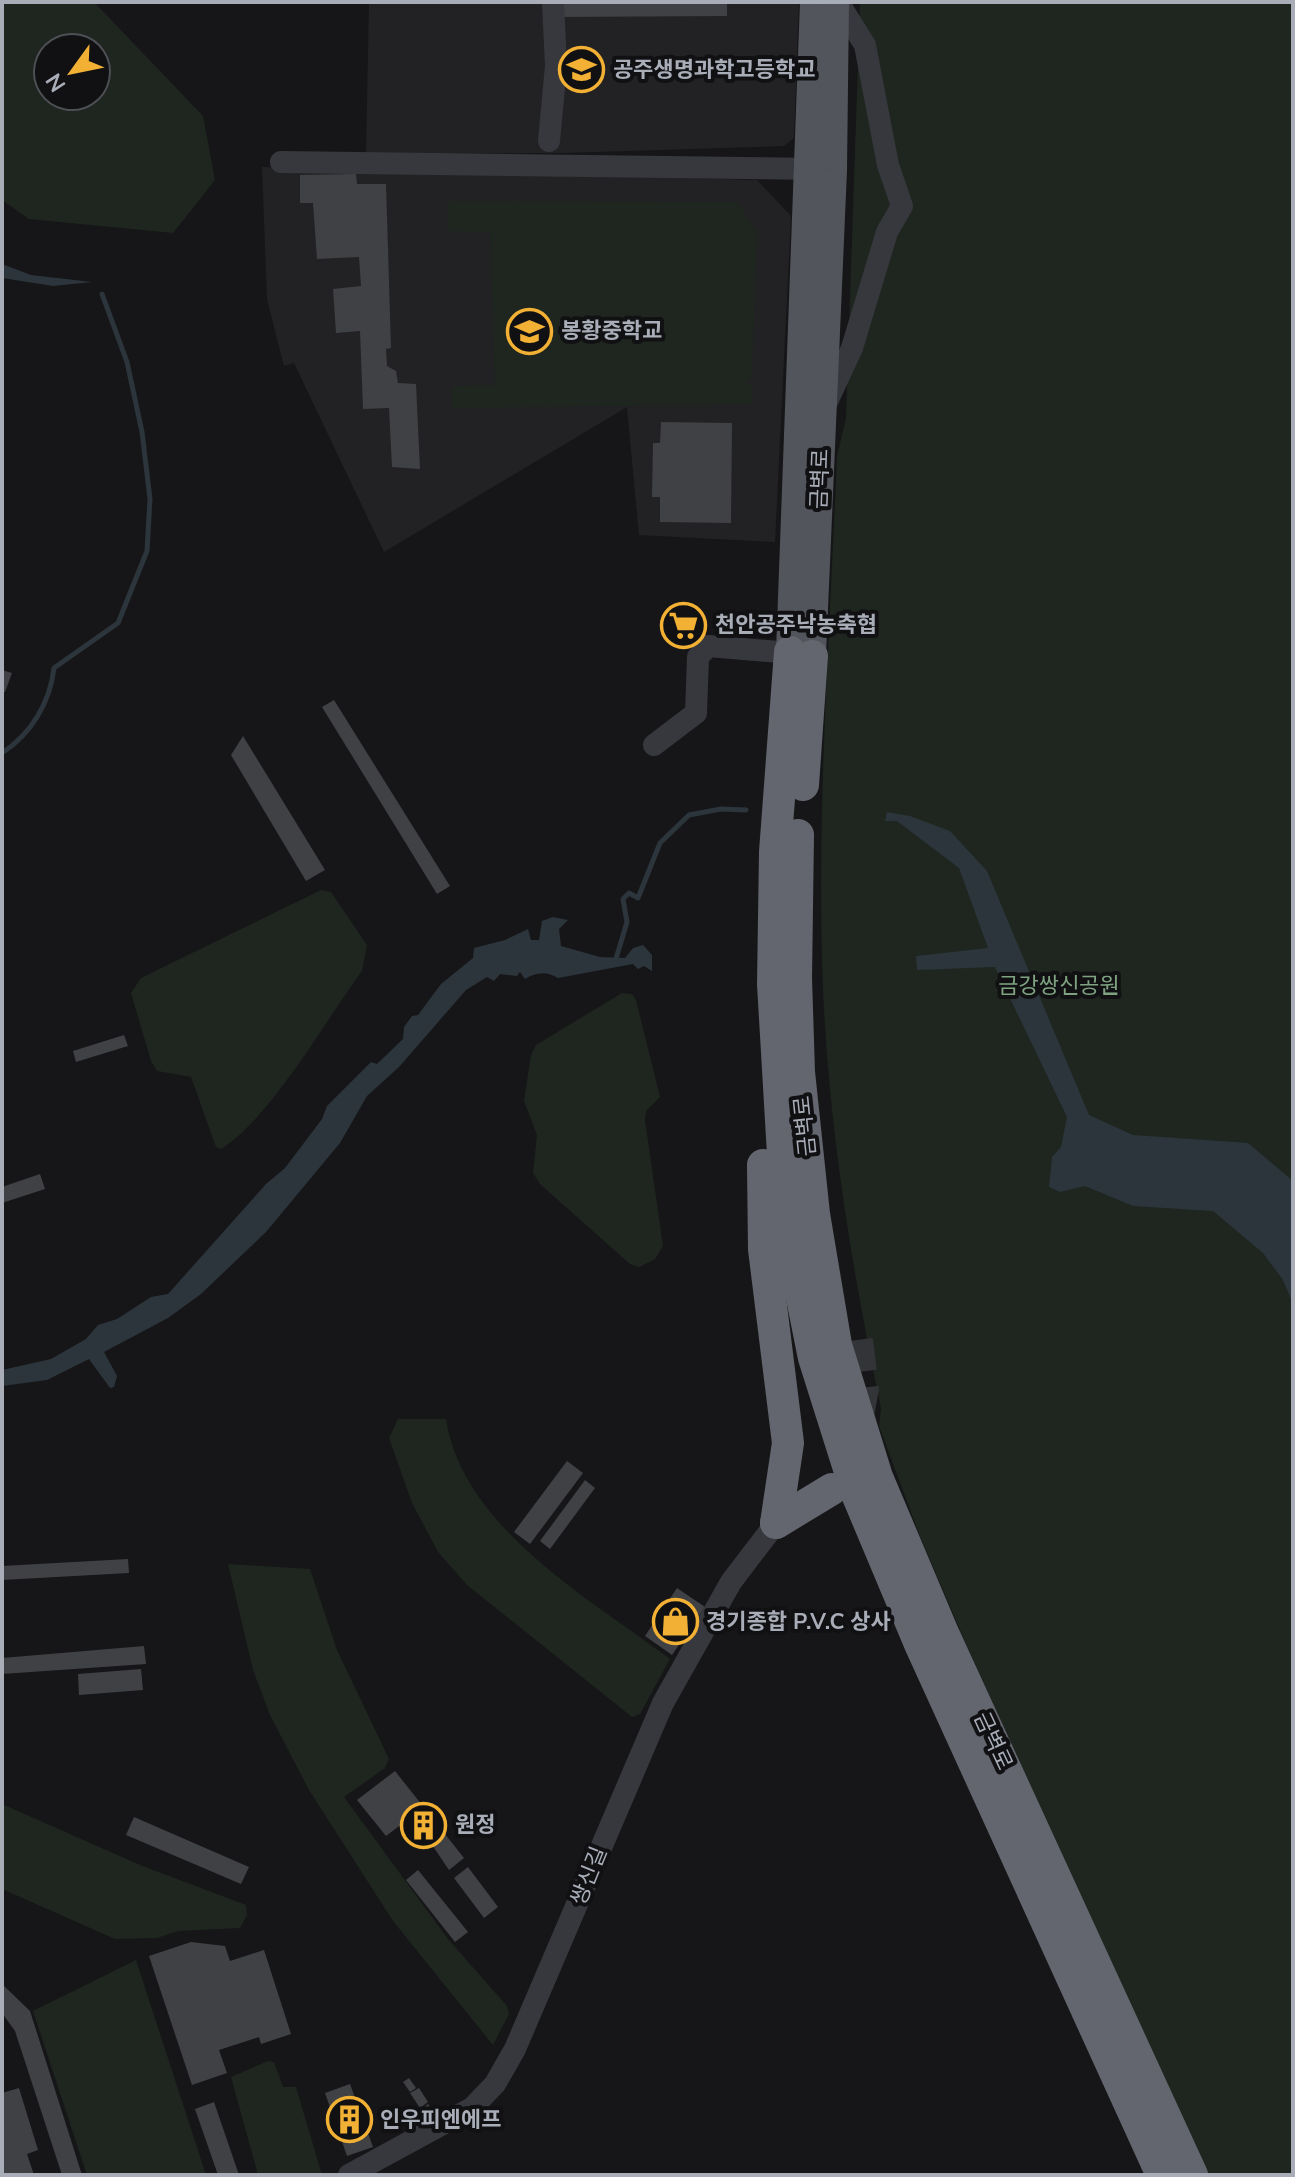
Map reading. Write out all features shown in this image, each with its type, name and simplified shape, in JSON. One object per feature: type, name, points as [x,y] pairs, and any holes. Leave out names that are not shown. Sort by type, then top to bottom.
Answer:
[{"type":"highway","name":"금벽로","points":[[801,653],[796,931],[799,1072],[814,1214],[836,1345],[877,1477],[943,1633],[1192,2175]]},
{"type":"highway","name":"금벽로","points":[[801,653],[775,852],[773,984],[776,1080],[787,1223],[814,1358],[857,1494],[920,1644],[1162,2175]]},
{"type":"highway","points":[[796,931],[831,1217],[857,1340]]},
{"type":"highway","points":[[776,1080],[763,1161],[764,1249],[788,1443],[776,1523]]},
{"type":"highway","points":[[776,1523],[832,1489]]},
{"type":"main road","name":"금벽로","points":[[801,653],[822,415],[821,169],[814,2]]},
{"type":"main road","name":"금벽로","points":[[801,653],[821,169],[837,2]]},
{"type":"street","points":[[549,141],[556,66],[553,2]]},
{"type":"street","points":[[822,415],[852,348],[887,232],[902,206],[888,165],[865,45],[837,2]]},
{"type":"street","points":[[281,162],[821,169]]},
{"type":"street","points":[[654,745],[696,713],[699,699],[698,657],[708,646],[801,653]]},
{"type":"street","name":"쌍신길","points":[[349,2175],[472,2108],[495,2084],[515,2049],[663,1703],[731,1582],[776,1523]]},
{"type":"shaded area","name":"공주생명과학고등학교","points":[[369,2],[799,2],[794,138],[784,146],[563,153],[366,154]]},
{"type":"shaded area","name":"봉황중학교","points":[[262,167],[757,180],[791,216],[775,542],[639,535],[627,407],[384,552],[294,363],[284,366],[267,299]]},
{"type":"shaded area","points":[[2,264],[31,275],[92,282],[53,286],[2,278]]},
{"type":"shaded area","points":[[887,812],[910,816],[950,831],[987,871],[1089,1115],[1133,1135],[1248,1143],[1293,1181],[1293,1304],[1283,1280],[1263,1253],[1213,1211],[1133,1206],[1085,1186],[1060,1192],[1049,1187],[1052,1157],[1061,1147],[1067,1117],[995,967],[917,970],[916,956],[988,948],[959,868],[897,821],[885,821]]},
{"type":"shaded area","points":[[553,917],[568,920],[559,929],[561,946],[600,957],[625,958],[633,948],[643,945],[652,955],[652,971],[644,966],[638,969],[633,964],[558,978],[546,973],[525,979],[520,972],[517,976],[500,974],[494,981],[487,977],[466,990],[399,1067],[367,1096],[340,1143],[266,1232],[201,1294],[168,1318],[104,1352],[117,1376],[114,1387],[110,1388],[89,1359],[47,1380],[2,1386],[2,1370],[51,1359],[86,1339],[98,1325],[117,1319],[151,1297],[168,1294],[266,1184],[285,1168],[322,1119],[327,1106],[371,1062],[377,1064],[403,1039],[404,1027],[412,1016],[418,1015],[441,984],[473,958],[474,948],[505,940],[528,929],[531,940],[539,940],[542,921]]},
{"type":"green space","points":[[2,2],[94,2],[203,116],[215,180],[173,233],[29,219],[2,200]]},
{"type":"green space","name":"금강쌍신공원","points":[[860,2],[1293,2],[1293,2175],[1207,2175],[966,1644],[919,1534],[879,1426],[881,1408],[851,1252],[836,1147],[826,1042],[821,923],[825,722],[837,456],[846,418]]},
{"type":"green space","points":[[448,201],[737,202],[757,232],[752,373],[746,384],[752,385],[752,404],[452,408],[452,386],[495,385],[490,232],[448,231]]},
{"type":"green space","points":[[321,890],[331,892],[367,945],[362,971],[277,1093],[239,1135],[221,1149],[216,1147],[191,1077],[157,1071],[151,1061],[131,993],[141,978]]},
{"type":"green space","points":[[622,993],[632,994],[636,1000],[660,1097],[646,1111],[645,1120],[663,1246],[655,1259],[639,1267],[630,1264],[540,1184],[533,1173],[537,1135],[524,1101],[531,1055],[536,1045]]},
{"type":"green space","points":[[398,1419],[446,1419],[457,1458],[477,1494],[503,1527],[568,1585],[670,1659],[640,1714],[632,1717],[467,1585],[438,1552],[412,1503],[389,1438]]},
{"type":"green space","points":[[228,1564],[310,1569],[337,1650],[389,1759],[385,1768],[344,1797],[448,1939],[507,2006],[509,2014],[493,2045],[393,1921],[309,1790],[270,1715],[253,1670]]},
{"type":"green space","points":[[2,1804],[140,1865],[246,1905],[247,1915],[240,1928],[178,1931],[157,1938],[115,1939],[2,1889]]},
{"type":"green space","points":[[136,1960],[206,2175],[87,2175],[33,2011]]},
{"type":"green space","points":[[268,2061],[274,2062],[283,2087],[296,2087],[322,2175],[258,2175],[231,2077]]},
{"type":"building","points":[[557,2],[727,2],[727,16],[557,17]]},
{"type":"building","points":[[356,174],[357,184],[386,184],[391,348],[386,349],[387,366],[396,371],[398,383],[416,384],[420,469],[392,467],[389,408],[363,409],[360,331],[336,333],[333,289],[361,286],[359,257],[317,259],[313,203],[300,203],[300,175]]},
{"type":"building","points":[[661,422],[732,423],[731,523],[660,522],[660,497],[652,497],[653,443],[660,443]]},
{"type":"building","points":[[2,670],[12,673],[5,692],[2,692]]},
{"type":"building","points":[[334,700],[450,886],[437,894],[322,707]]},
{"type":"building","points":[[243,736],[325,870],[306,881],[231,755]]},
{"type":"building","points":[[124,1035],[128,1046],[76,1062],[73,1051]]},
{"type":"building","points":[[40,1174],[45,1189],[2,1203],[2,1187]]},
{"type":"building","points":[[567,1461],[583,1473],[530,1544],[514,1532]]},
{"type":"building","points":[[585,1480],[595,1488],[550,1549],[540,1541]]},
{"type":"building","points":[[128,1559],[129,1573],[2,1580],[2,1566]]},
{"type":"building","name":"경기종합 P.V.C 상사","points":[[677,1588],[705,1607],[672,1655],[645,1636]]},
{"type":"building","points":[[144,1646],[146,1664],[2,1674],[2,1658]]},
{"type":"building","points":[[141,1669],[143,1690],[79,1695],[78,1674]]},
{"type":"building","name":"원정","points":[[395,1771],[464,1858],[449,1870],[422,1830],[418,1834],[407,1820],[386,1836],[357,1800]]},
{"type":"building","points":[[134,1817],[249,1867],[241,1884],[126,1835]]},
{"type":"building","points":[[468,1867],[498,1907],[484,1918],[454,1878]]},
{"type":"building","points":[[418,1870],[468,1932],[455,1942],[406,1880]]},
{"type":"building","points":[[191,1942],[225,1946],[230,1961],[264,1950],[291,2034],[261,2044],[259,2037],[219,2050],[227,2073],[192,2085],[149,1956]]},
{"type":"building","points":[[2,1984],[30,2011],[82,2175],[62,2175],[15,2031],[2,2013]]},
{"type":"building","points":[[409,2078],[416,2088],[410,2092],[403,2082]]},
{"type":"building","name":"인우피엔에프","points":[[350,2084],[373,2147],[347,2156],[325,2093]]},
{"type":"building","points":[[19,2088],[38,2150],[27,2154],[34,2175],[2,2175],[2,2093]]},
{"type":"building","points":[[419,2088],[428,2102],[420,2108],[410,2093]]},
{"type":"building","points":[[214,2102],[239,2175],[218,2175],[195,2109]]},
{"type":"building","points":[[428,2104],[434,2113],[426,2118],[421,2110]]},
{"type":"waterway","points":[[2,753],[22,737],[37,716],[48,693],[54,668],[118,623],[147,551],[150,499],[142,432],[127,362],[102,294]]},
{"type":"waterway","points":[[615,962],[627,922],[623,899],[629,893],[638,898],[660,843],[689,815],[721,809],[746,810]]},
{"type":"tunnel","points":[[857,1340],[863,1388],[858,1415]]},
{"type":"place","name":"공주생명과학고등학교","points":[[582,70]]},
{"type":"place","name":"봉황중학교","points":[[530,331]]},
{"type":"place","name":"천안공주낙농축협","points":[[684,625]]},
{"type":"place","name":"경기종합 P.V.C 상사","points":[[675,1622]]},
{"type":"place","name":"원정","points":[[424,1825]]},
{"type":"place","name":"인우피엔에프","points":[[349,2120]]}]
